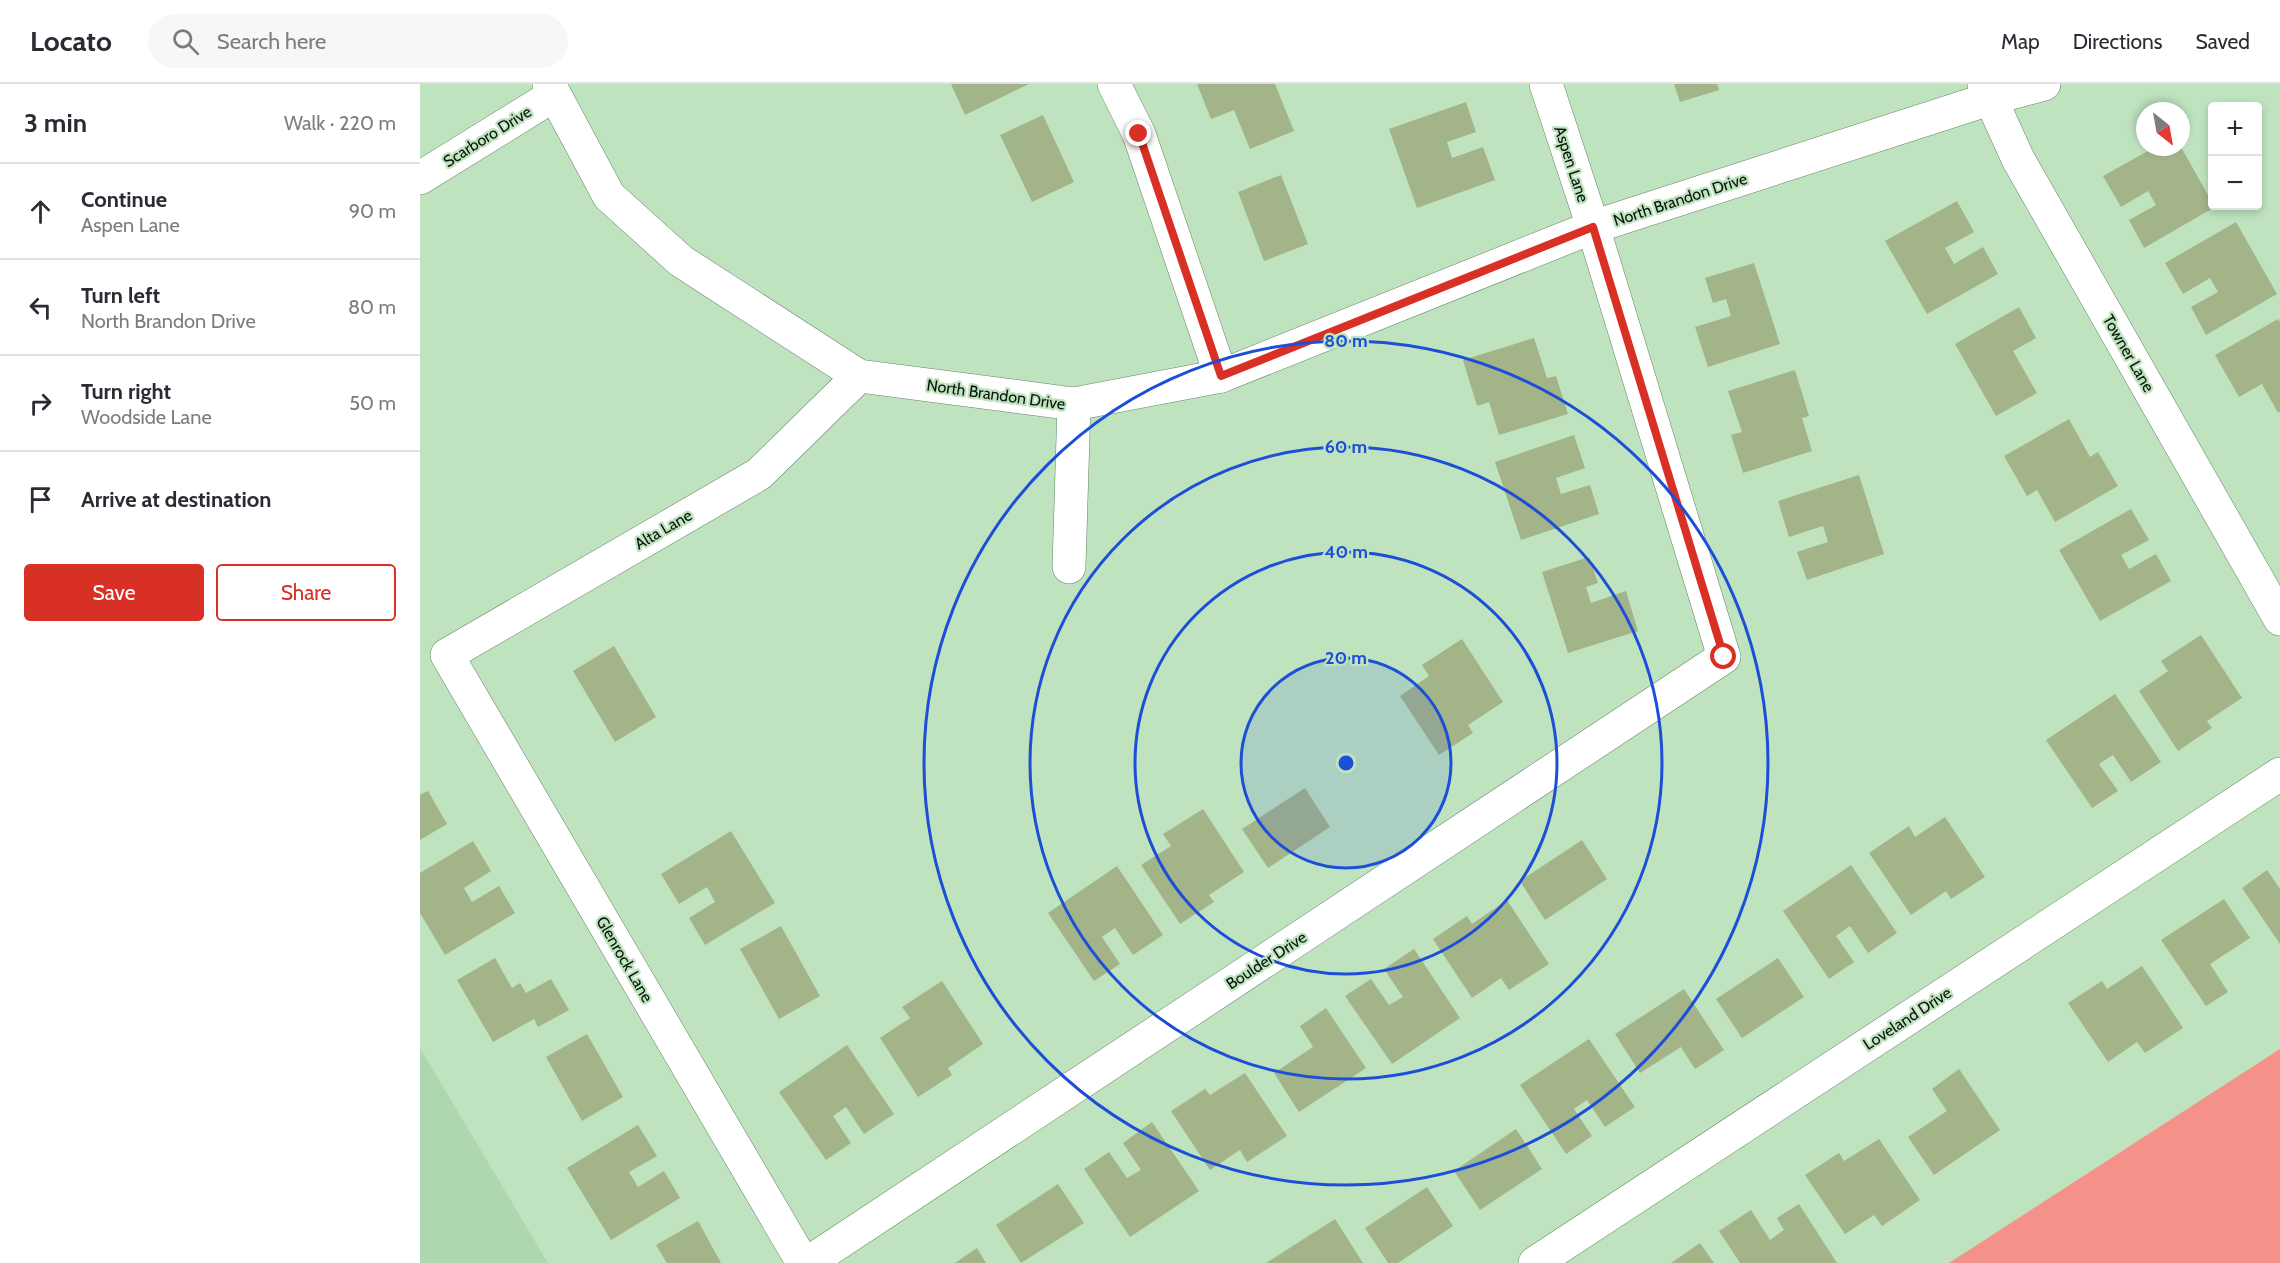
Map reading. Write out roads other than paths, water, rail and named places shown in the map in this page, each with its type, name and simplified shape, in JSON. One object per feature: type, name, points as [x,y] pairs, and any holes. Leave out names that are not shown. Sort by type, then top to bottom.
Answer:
[{"type":"street","points":[[1114,84],[1139,134],[1221,376]]},
{"type":"street","name":"Aspen Lane","points":[[1546,84],[1593,227],[1724,657]]},
{"type":"street","name":"North Brandon Drive","points":[[552,89],[609,196],[681,261],[858,376],[1074,404],[1221,376],[1593,227],[1987,92],[2044,84]]},
{"type":"street","name":"Scarboro Drive","points":[[420,178],[552,89]]},
{"type":"street","name":"Towner Lane","points":[[1987,92],[2018,159],[2280,619]]},
{"type":"street","name":"Alta Lane","points":[[447,655],[759,474],[858,376]]},
{"type":"street","points":[[1069,567],[1074,404]]},
{"type":"street","name":"Glenrock Lane","points":[[447,655],[803,1263]]},
{"type":"street","name":"Boulder Drive","points":[[808,1263],[1724,657]]},
{"type":"street","name":"Loveland Drive","points":[[1535,1263],[2280,774]]}]
